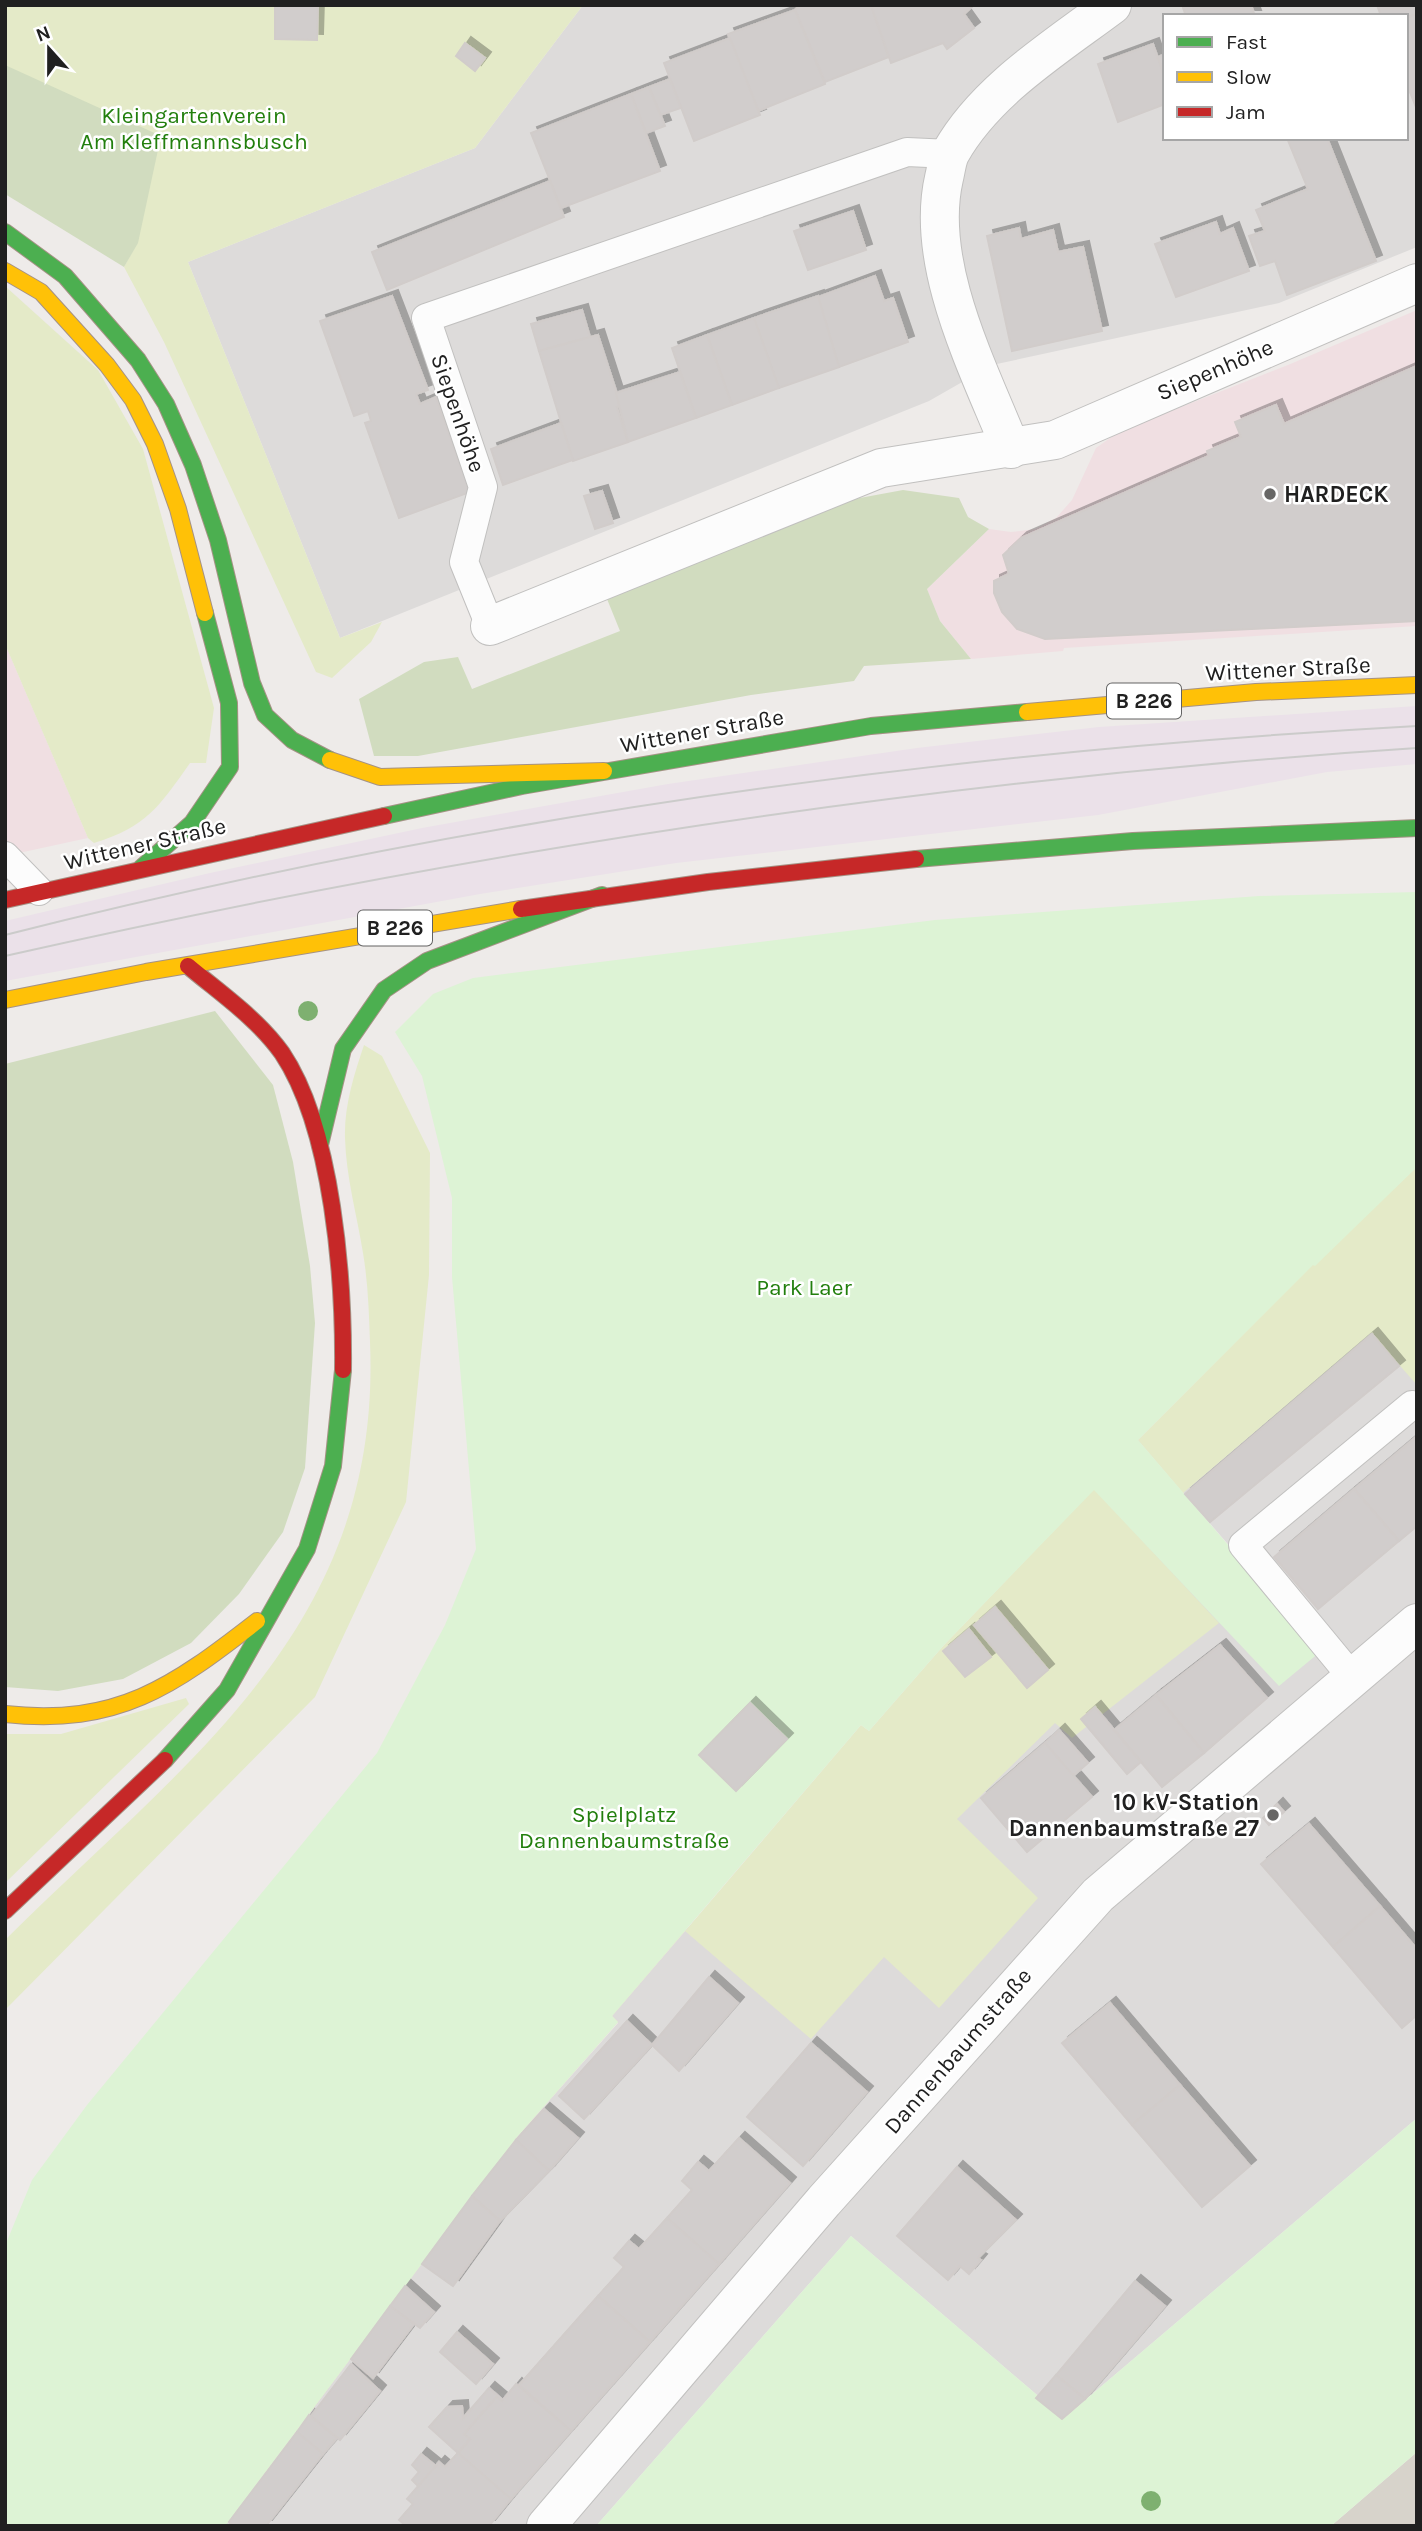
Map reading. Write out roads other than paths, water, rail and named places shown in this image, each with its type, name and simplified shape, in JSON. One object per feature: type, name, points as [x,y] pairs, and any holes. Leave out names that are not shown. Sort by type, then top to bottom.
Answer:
[{"type":"main road","points":[[5,232],[65,276],[138,360],[166,404],[193,465],[218,540],[252,683],[265,715],[292,740],[332,761],[380,777],[604,771]]},
{"type":"main road","points":[[5,271],[41,292],[107,365],[133,400],[155,444],[178,509],[229,703],[230,767],[192,823],[141,868]]},
{"type":"main road","name":"Wittener Straße","points":[[5,900],[141,868],[604,771],[872,726],[1256,692],[1417,685]]},
{"type":"main road","name":"B 226","points":[[5,1000],[602,895],[986,850],[1228,835],[1417,828]]},
{"type":"main road","points":[[320,1145],[343,1049],[384,990],[427,961],[602,895]]},
{"type":"main road","points":[[5,1911],[173,1750],[222,1697],[293,1577],[321,1513],[338,1446],[344,1378],[344,1328],[340,1279],[320,1145],[294,1077],[281,1054],[255,1024],[188,966]]},
{"type":"main road","points":[[5,1714],[20,1716],[80,1712],[142,1697],[171,1685],[198,1667],[272,1609]]},
{"type":"street","points":[[1011,449],[955,306],[939,237],[940,194],[950,154],[980,113],[1004,89],[1112,5]]},
{"type":"street","name":"Siepenhöhe","points":[[490,626],[881,468],[1055,440],[1417,282]]},
{"type":"street","name":"Dannenbaumstraße","points":[[546,2526],[824,2201],[1062,1932],[1098,1895],[1417,1622]]},
{"type":"lane","name":"Siepenhöhe","points":[[490,626],[464,562],[483,488],[426,318],[907,152],[950,154]]},
{"type":"lane","points":[[5,856],[39,891]]},
{"type":"lane","points":[[1352,1677],[1243,1545],[1412,1405]]},
{"type":"tram line","points":[[5,935],[179,893],[353,857],[529,824],[706,796],[1061,753],[1417,726]]},
{"type":"tram line","points":[[5,956],[355,884],[707,824],[1061,779],[1417,748]]},
{"type":"place","name":"HARDECK","points":[[1270,494]]},
{"type":"place","name":"10 kV-Station Dannenbaumstraße 27","points":[[1273,1815]]},
{"type":"park label","name":"Kleingartenverein Am Kleffmannsbusch","points":[[194,128]]},
{"type":"park label","name":"Park Laer","points":[[804,1287]]},
{"type":"park label","name":"Spielplatz Dannenbaumstraße","points":[[624,1827]]}]
